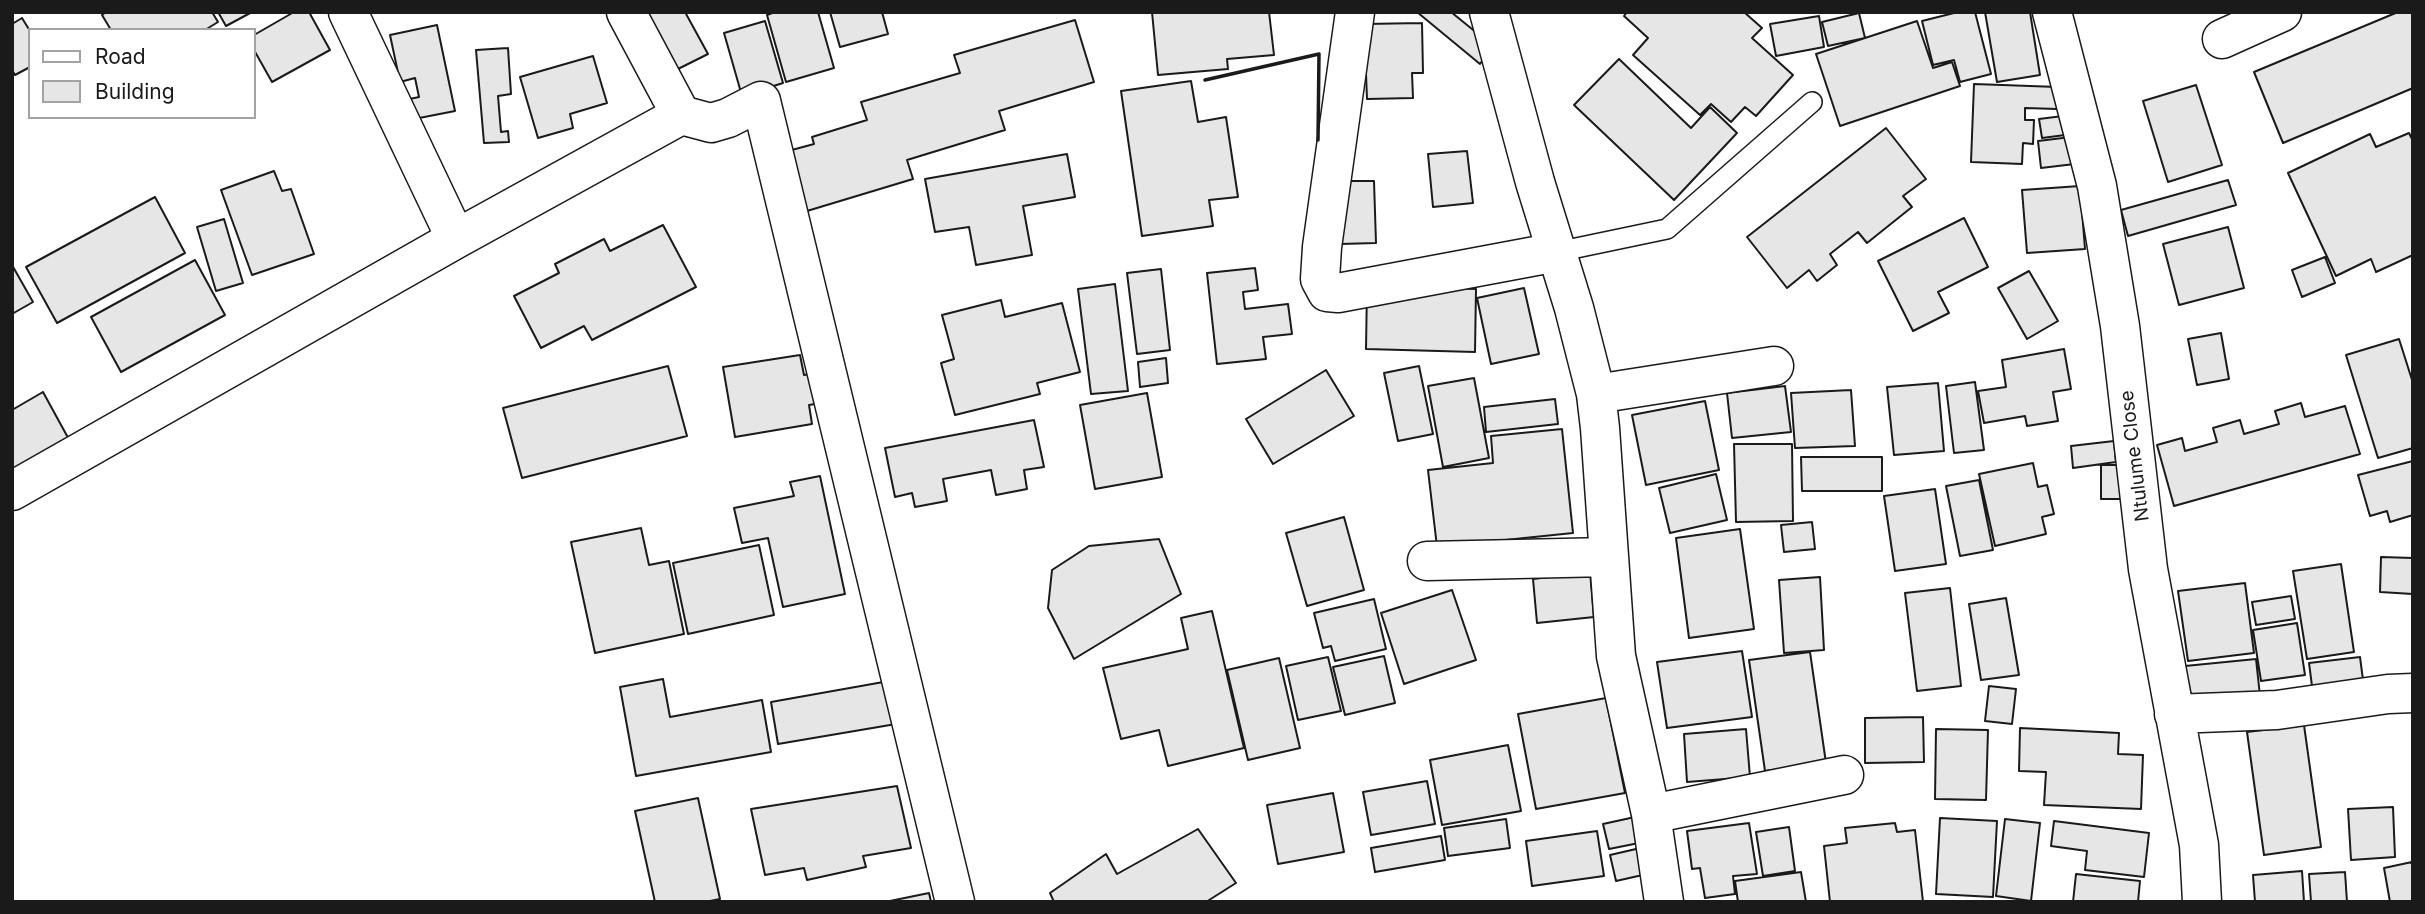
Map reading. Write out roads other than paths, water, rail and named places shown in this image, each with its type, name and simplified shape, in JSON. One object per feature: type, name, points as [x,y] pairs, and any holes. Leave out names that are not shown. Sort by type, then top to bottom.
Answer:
[{"type":"street","points":[[348,12],[456,239]]},
{"type":"street","points":[[626,12],[681,115]]},
{"type":"street","points":[[1355,12],[1322,247],[1320,279],[1327,292],[1338,293],[1557,252]]},
{"type":"street","points":[[1489,12],[1595,394],[1600,428],[1616,656],[1651,814],[1664,902]]},
{"type":"street","name":"Ntulume Close","points":[[2052,12],[2097,186],[2120,326],[2148,569],[2199,845],[2202,902]]},
{"type":"street","points":[[2222,39],[2282,12]]},
{"type":"street","points":[[12,491],[456,239],[681,115],[711,123],[729,118],[761,100],[955,902]]},
{"type":"street","points":[[1595,394],[1774,366]]},
{"type":"street","points":[[1427,561],[1608,557]]},
{"type":"street","points":[[2174,714],[2277,710],[2388,694],[2413,693]]},
{"type":"street","points":[[1651,814],[1844,775]]},
{"type":"lane","points":[[1557,252],[1667,229],[1812,102]]}]
